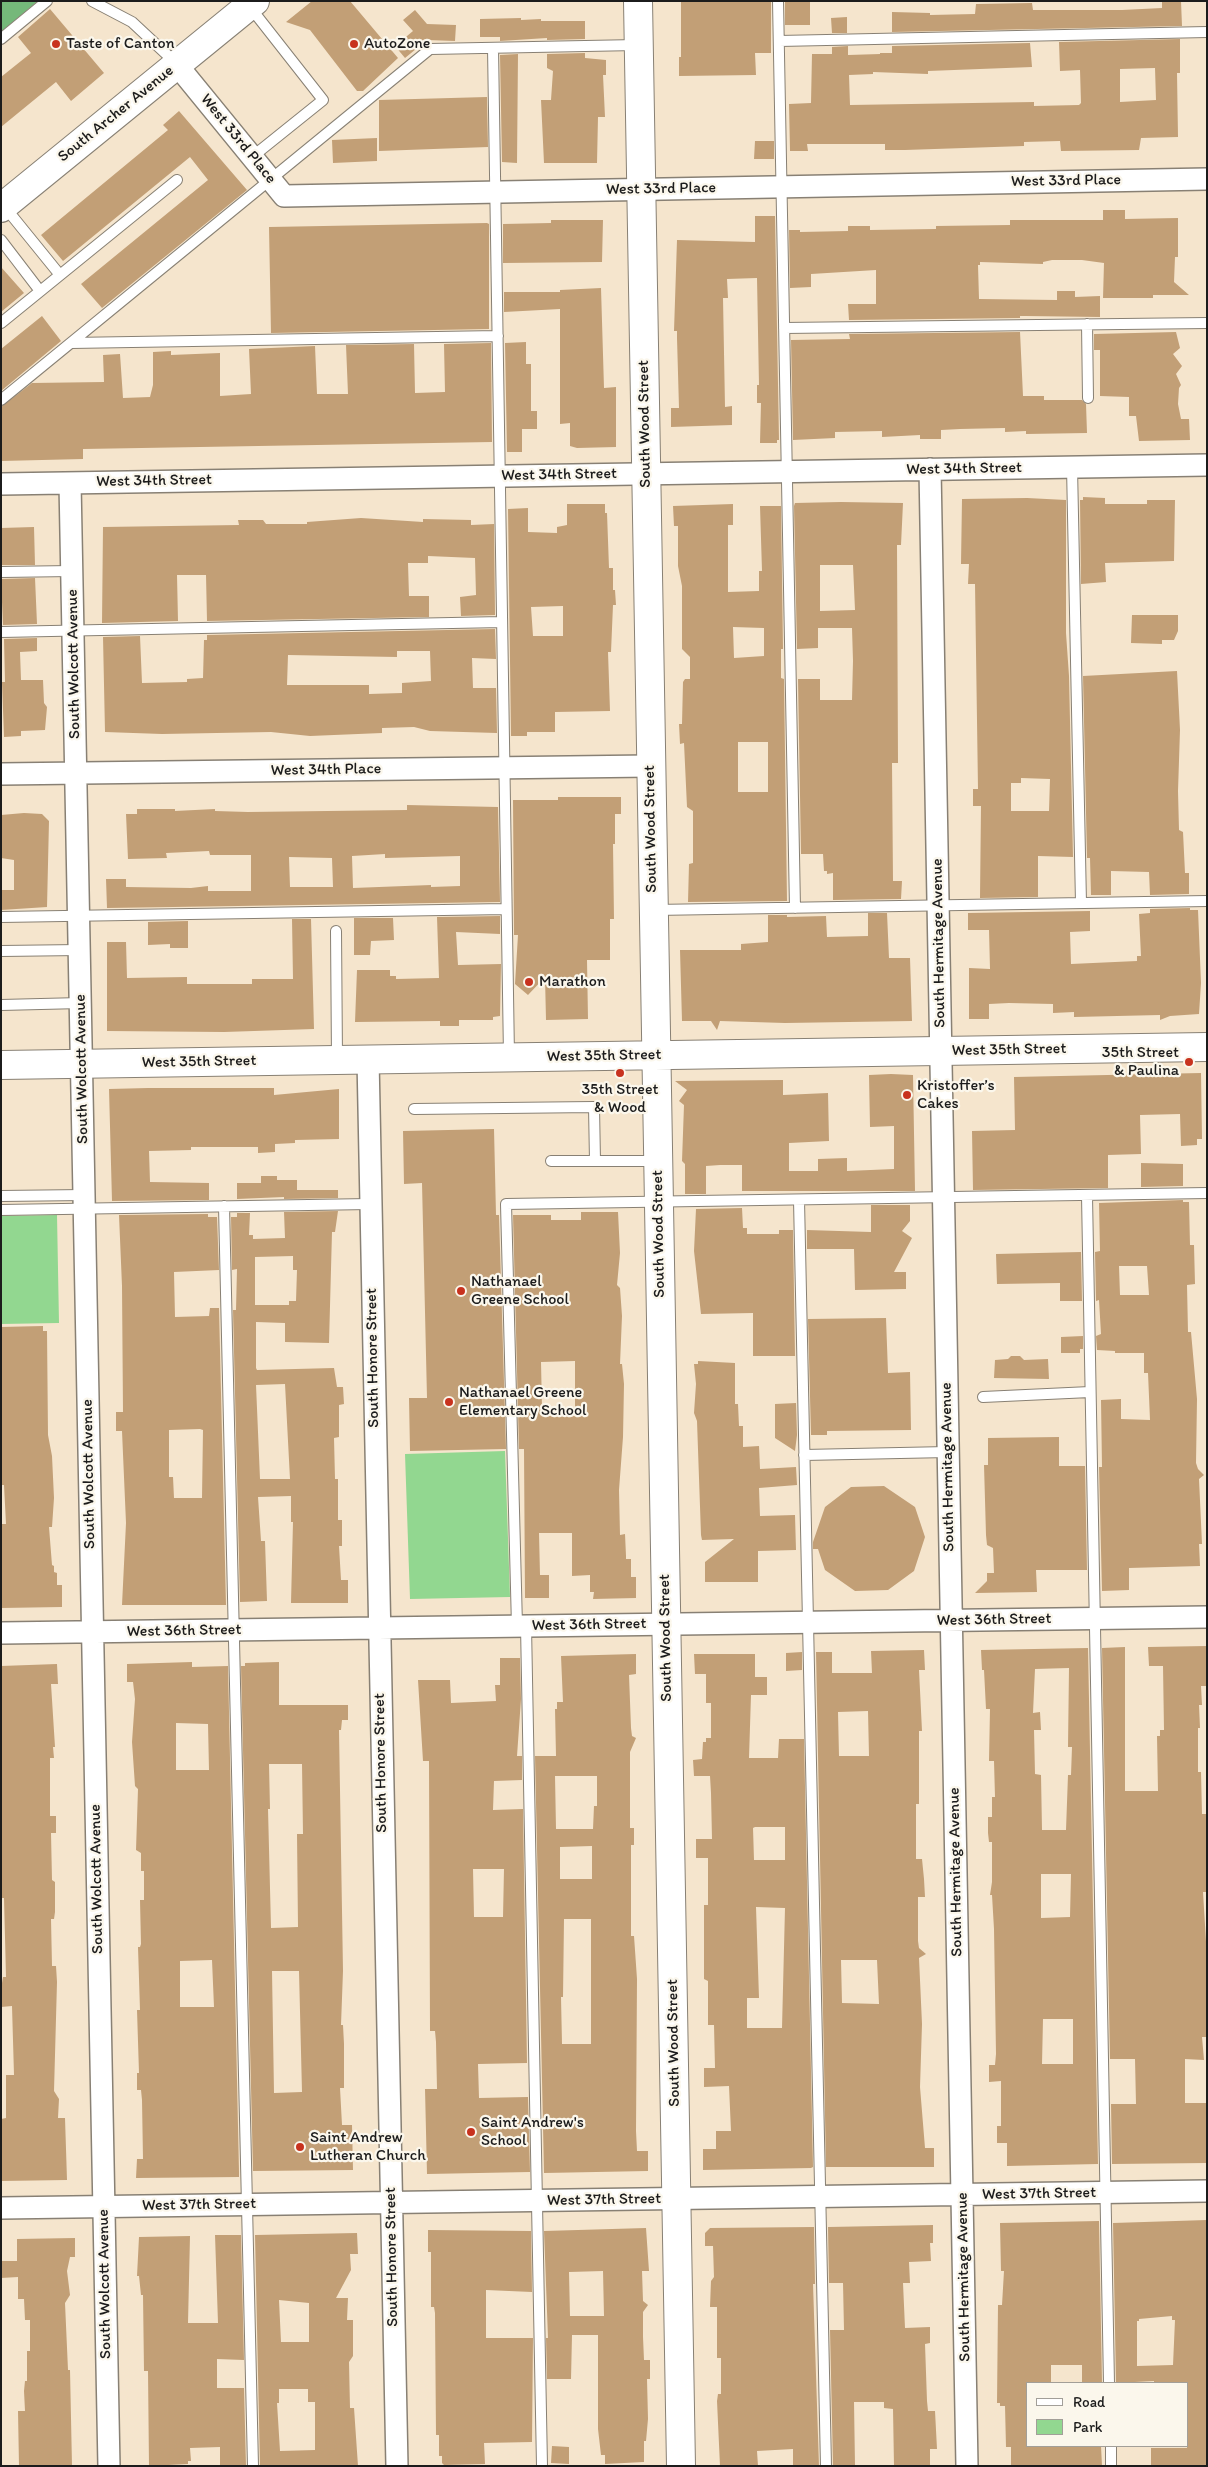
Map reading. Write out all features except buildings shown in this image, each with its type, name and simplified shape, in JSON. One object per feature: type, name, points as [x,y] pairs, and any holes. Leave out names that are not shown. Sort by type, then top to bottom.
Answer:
[{"type":"street","name":"South Wood Street","points":[[638,1],[681,2466]]},
{"type":"street","name":"South Archer Avenue","points":[[3,207],[252,4]]},
{"type":"street","name":"West 33rd Place","points":[[177,65],[284,196],[1207,179]]},
{"type":"street","name":"West 34th Street","points":[[1,484],[1207,465]]},
{"type":"street","name":"South Hermitage Avenue","points":[[930,469],[968,2466]]},
{"type":"street","name":"South Wolcott Avenue","points":[[70,483],[109,2466]]},
{"type":"street","name":"West 34th Place","points":[[1,774],[650,766]]},
{"type":"street","name":"West 35th Street","points":[[1,1064],[1207,1047]]},
{"type":"street","name":"South Honore Street","points":[[368,1059],[378,1628],[397,2466]]},
{"type":"street","name":"West 36th Street","points":[[1,1633],[1207,1617]]},
{"type":"street","name":"West 37th Street","points":[[1,2208],[1207,2191]]},
{"type":"lane","points":[[1,39],[47,1]]},
{"type":"lane","points":[[92,1],[132,22],[177,65]]},
{"type":"lane","points":[[778,1],[795,908]]},
{"type":"lane","points":[[252,4],[323,100],[252,157]]},
{"type":"lane","points":[[779,41],[1207,32]]},
{"type":"lane","points":[[1,400],[430,49],[639,45]]},
{"type":"lane","points":[[493,48],[509,1057]]},
{"type":"lane","points":[[1,323],[177,180]]},
{"type":"lane","points":[[3,207],[60,275]]},
{"type":"lane","points":[[1,240],[40,291]]},
{"type":"lane","points":[[784,328],[1207,322]]},
{"type":"lane","points":[[1087,324],[1088,398]]},
{"type":"lane","points":[[71,343],[498,336]]},
{"type":"lane","points":[[1072,467],[1081,903]]},
{"type":"lane","points":[[1,572],[72,571]]},
{"type":"lane","points":[[1,632],[502,622]]},
{"type":"lane","points":[[653,910],[1207,901]]},
{"type":"lane","points":[[1,917],[506,909]]},
{"type":"lane","points":[[336,931],[337,1060]]},
{"type":"lane","points":[[1,950],[80,950]]},
{"type":"lane","points":[[1,1005],[80,1003]]},
{"type":"lane","points":[[414,1109],[594,1107],[594,1161]]},
{"type":"lane","points":[[551,1161],[657,1161]]},
{"type":"lane","points":[[542,2466],[522,1626],[506,1204],[1207,1193]]},
{"type":"lane","points":[[1,1196],[84,1202],[224,1206],[370,1204]]},
{"type":"lane","points":[[1087,1196],[1109,2382]]},
{"type":"lane","points":[[799,1200],[826,2466]]},
{"type":"lane","points":[[1,1210],[84,1202]]},
{"type":"lane","points":[[224,1206],[253,2466]]},
{"type":"lane","points":[[983,1397],[1090,1392]]},
{"type":"lane","points":[[804,1455],[948,1452]]},
{"type":"lane","points":[[1110,2447],[1111,2466]]},
{"type":"green space","points":[[1,1],[38,1],[1,32]]},
{"type":"green space","points":[[57,1215],[59,1323],[1,1324],[1,1216]]},
{"type":"green space","points":[[505,1451],[510,1597],[410,1599],[405,1454]]},
{"type":"place","name":"Taste of Canton","points":[[56,44]]},
{"type":"place","name":"AutoZone","points":[[354,44]]},
{"type":"place","name":"Marathon","points":[[529,982]]},
{"type":"place","name":"35th Street & Paulina","points":[[1189,1062]]},
{"type":"place","name":"35th Street & Wood","points":[[620,1073]]},
{"type":"place","name":"Kristoffer’s Cakes","points":[[907,1095]]},
{"type":"place","name":"Nathanael Greene School","points":[[461,1291]]},
{"type":"place","name":"Nathanael Greene Elementary School","points":[[449,1402]]},
{"type":"place","name":"Saint Andrew's School","points":[[471,2132]]},
{"type":"place","name":"Saint Andrew Lutheran Church","points":[[300,2147]]}]
